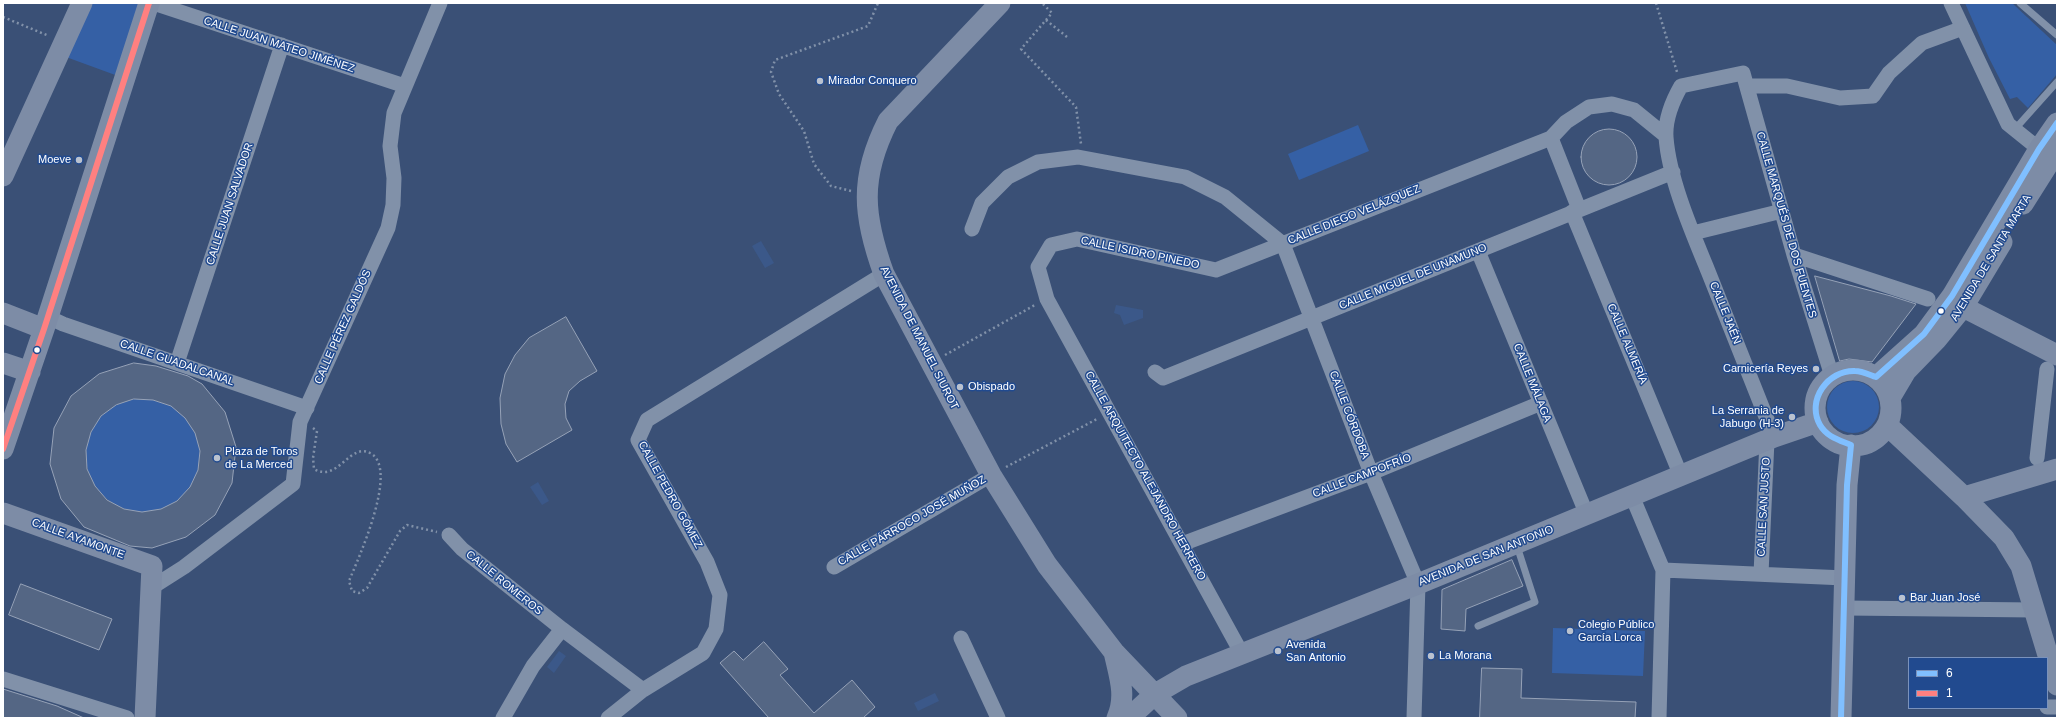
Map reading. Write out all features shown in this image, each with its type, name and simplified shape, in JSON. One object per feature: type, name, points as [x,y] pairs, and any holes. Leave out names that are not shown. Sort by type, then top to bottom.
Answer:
[{"type":"main road","points":[[4,170],[82,3]]},
{"type":"main road","points":[[3,449],[30,372],[149,3]]},
{"type":"main road","name":"AVENIDA DE MANUEL SIUROT","points":[[1000,3],[888,120],[876,144],[870,172],[867,195],[868,224],[884,274],[991,475],[1047,565],[1114,652],[1177,718]]},
{"type":"main road","name":"AVENIDA DE SANTA MARTA","points":[[1890,398],[1906,371],[1941,334],[1963,307],[2048,150],[2057,123]]},
{"type":"main road","name":"AVENIDA DE SANTA MARTA","points":[[1876,377],[1924,334],[1952,296],[2048,150]]},
{"type":"main road","points":[[1963,307],[2052,362]]},
{"type":"main road","points":[[3,313],[46,323]]},
{"type":"main road","points":[[3,363],[30,372]]},
{"type":"main road","points":[[1854,370],[1866,372],[1876,377],[1885,386],[1890,398],[1891,412],[1887,425],[1881,434],[1872,441],[1851,446],[1840,443],[1831,438],[1823,431],[1818,422],[1815,409],[1817,396],[1823,385],[1832,376],[1843,371],[1854,370]]},
{"type":"main road","name":"AVENIDA DE SAN ANTONIO","points":[[1155,694],[1186,676],[1418,584],[1771,439],[1818,422]]},
{"type":"main road","points":[[1887,425],[1964,497],[2004,538],[2021,566],[2057,685]]},
{"type":"main road","points":[[1841,718],[1846,578],[1847,485],[1851,446]]},
{"type":"main road","points":[[1964,497],[2057,469]]},
{"type":"main road","name":"CALLE AYAMONTE","points":[[3,512],[152,566],[151,588]]},
{"type":"main road","points":[[145,718],[151,588]]},
{"type":"main road","name":"AVENIDA DE MANUEL SIUROT","points":[[1114,652],[1123,690],[1121,710],[1118,718]]},
{"type":"main road","points":[[1129,718],[1155,694]]},
{"type":"street","name":"CALLE JUAN MATEO JIMÉNEZ","points":[[153,3],[405,86]]},
{"type":"street","name":"CALLE PÉREZ GALDÓS","points":[[151,588],[184,567],[293,484],[300,422],[388,228],[393,205],[394,178],[390,146],[394,113],[440,3]]},
{"type":"street","points":[[1951,3],[2008,124],[2048,150]]},
{"type":"street","points":[[1681,86],[1745,79],[1787,86],[1840,98],[1873,96],[1889,73],[1922,43],[1963,28]]},
{"type":"street","name":"CALLE JUAN SALVADOR","points":[[178,363],[282,45]]},
{"type":"street","name":"CALLE MARQUÉS DE DOS FUENTES","points":[[1745,79],[1794,254],[1832,376]]},
{"type":"street","name":"CALLE JAÉN","points":[[1681,86],[1675,96],[1669,114],[1666,136],[1673,172],[1693,233],[1771,439]]},
{"type":"street","name":"CALLE DIEGO VELÁZQUEZ","points":[[972,229],[982,202],[1008,177],[1038,162],[1083,158],[1185,177],[1225,197],[1283,244],[1551,138],[1566,122],[1589,107],[1612,104],[1634,110],[1666,136]]},
{"type":"street","name":"CALLE ALMERÍA","points":[[1551,138],[1575,211],[1681,476]]},
{"type":"street","name":"CALLE MIGUEL DE UNAMUNO","points":[[1155,372],[1163,378],[1673,172]]},
{"type":"street","points":[[1693,233],[1782,211]]},
{"type":"street","name":"CALLE ISIDRO PINEDO","points":[[1042,301],[1038,267],[1051,245],[1077,239],[1216,270],[1283,244]]},
{"type":"street","name":"CALLE CÓRDOBA","points":[[1283,244],[1371,473],[1418,584]]},
{"type":"street","name":"CALLE MÁLAGA","points":[[1478,251],[1587,515]]},
{"type":"street","points":[[1794,254],[1928,299]]},
{"type":"street","name":"CALLE PEDRO GÓMEZ","points":[[643,690],[703,653],[716,629],[720,596],[707,562],[638,440],[647,420],[884,274]]},
{"type":"street","name":"CALLE ARQUITECTO ALEJANDRO HERRERO","points":[[1042,301],[1182,544],[1242,654]]},
{"type":"street","name":"CALLE GUADALCANAL","points":[[46,323],[63,324],[307,408]]},
{"type":"street","points":[[2037,458],[2052,362]]},
{"type":"street","name":"CALLE CAMPOFRÍO","points":[[1182,544],[1371,473],[1541,403]]},
{"type":"street","name":"CALLE SAN JUSTO","points":[[1761,574],[1771,439]]},
{"type":"street","name":"CALLE PÁRROCO JOSÉ MUÑOZ","points":[[834,567],[991,475]]},
{"type":"street","points":[[1632,496],[1662,570],[1659,718]]},
{"type":"street","name":"CALLE ROMEROS","points":[[449,534],[462,549],[562,630],[643,690]]},
{"type":"street","points":[[1662,570],[1846,578]]},
{"type":"street","points":[[1414,718],[1418,584]]},
{"type":"street","points":[[1845,608],[2035,610]]},
{"type":"street","points":[[503,718],[533,666],[562,630]]},
{"type":"street","points":[[961,638],[998,718]]},
{"type":"street","points":[[3,679],[127,718]]},
{"type":"street","points":[[608,718],[643,690]]},
{"type":"lane","points":[[2020,3],[2057,35]]},
{"type":"lane","points":[[2015,129],[2057,82]]},
{"type":"lane","points":[[1478,626],[1535,602],[1516,544]]},
{"type":"path","points":[[867,195],[831,186],[814,164],[804,131],[779,94],[771,72],[775,60],[868,26],[878,3]]},
{"type":"path","points":[[1656,3],[1681,86]]},
{"type":"path","points":[[1042,4],[1052,13],[1021,49],[1076,107],[1083,158]]},
{"type":"path","points":[[3,17],[50,36]]},
{"type":"path","points":[[1046,20],[1067,37]]},
{"type":"path","points":[[931,363],[1042,301]]},
{"type":"path","points":[[991,475],[1099,418]]},
{"type":"path","points":[[308,424],[317,431],[313,458],[314,469],[325,473],[363,451],[370,452],[375,456],[380,466],[380,492],[350,581],[352,591],[359,593],[367,588],[400,531],[407,525],[449,534]]},
{"type":"shaded area","points":[[91,3],[140,3],[118,76],[66,57]]},
{"type":"shaded area","points":[[1965,3],[2012,3],[2057,45],[2057,74],[2028,108],[2017,97],[2010,99],[1989,58]]},
{"type":"shaded area","points":[[1358,125],[1369,151],[1299,180],[1288,154]]},
{"type":"shaded area","points":[[761,241],[774,263],[765,268],[752,246]]},
{"type":"shaded area","points":[[1116,305],[1143,310],[1143,318],[1124,325],[1120,315],[1114,313]]},
{"type":"shaded area","points":[[1853,381],[1863,383],[1871,389],[1877,397],[1879,407],[1877,417],[1871,425],[1863,431],[1853,433],[1843,431],[1835,425],[1829,417],[1827,407],[1829,397],[1835,389],[1843,383]]},
{"type":"shaded area","points":[[143,398],[165,403],[183,415],[195,433],[200,455],[195,477],[183,495],[165,507],[143,512],[121,507],[103,495],[91,477],[86,455],[91,433],[103,415],[121,403]]},
{"type":"shaded area","points":[[538,482],[549,501],[542,505],[530,487]]},
{"type":"shaded area","points":[[1553,628],[1645,631],[1643,676],[1552,673]]},
{"type":"shaded area","points":[[559,651],[566,656],[554,673],[547,667]]},
{"type":"shaded area","points":[[935,693],[939,701],[918,711],[914,703]]},
{"type":"building","points":[[1609,129],[1620,131],[1629,137],[1635,146],[1637,157],[1635,168],[1629,177],[1620,183],[1609,185],[1598,183],[1589,177],[1583,168],[1581,157],[1583,146],[1589,137],[1598,131]]},
{"type":"building","points":[[1815,276],[1916,304],[1872,362],[1849,359],[1840,361]]},
{"type":"building","points":[[566,317],[597,371],[580,381],[569,391],[565,404],[566,418],[572,430],[517,462],[506,444],[501,424],[500,398],[505,374],[515,355],[529,338]]},
{"type":"building","name":"Plaza de Toros de La Merced","points":[[134,363],[156,366],[188,376],[202,384],[225,412],[236,447],[232,483],[215,515],[186,537],[152,548],[130,546],[84,527],[61,499],[50,464],[54,428],[71,396],[99,374]],"holes":[[[134,399],[153,400],[171,406],[185,418],[195,433],[200,451],[198,470],[190,487],[177,501],[161,509],[142,512],[124,509],[107,500],[95,486],[87,469],[86,450],[91,432],[101,416],[116,405]]]},
{"type":"building","points":[[1512,560],[1523,586],[1466,609],[1465,631],[1441,629],[1442,590]]},
{"type":"building","points":[[21,584],[112,619],[99,650],[9,615]]},
{"type":"building","points":[[764,642],[788,669],[780,675],[814,713],[852,680],[875,707],[863,718],[769,718],[720,663],[734,651],[743,660]]},
{"type":"building","points":[[1482,668],[1522,669],[1521,698],[1636,702],[1635,718],[1480,718]]},
{"type":"building","points":[[3,689],[57,706],[84,718],[3,718]]},
{"type":"transit line","name":"1","points":[[3,449],[44,329],[149,3]]},
{"type":"transit line","name":"6","points":[[1841,718],[1847,485],[1851,445],[1830,435],[1820,425],[1816,415],[1818,397],[1822,388],[1828,381],[1845,372],[1858,371],[1876,377],[1924,334],[1952,296],[2039,149],[2057,123]]},
{"type":"place","name":"Mirador Conquero","points":[[820,81]]},
{"type":"place","name":"Moeve","points":[[79,160]]},
{"type":"place","name":"Carnicería Reyes","points":[[1816,369]]},
{"type":"place","name":"Obispado","points":[[960,387]]},
{"type":"place","name":"La Serrania de Jabugo (H-3)","points":[[1792,417]]},
{"type":"place","name":"Plaza de Toros de La Merced","points":[[217,458]]},
{"type":"place","name":"Bar Juan José","points":[[1902,598]]},
{"type":"place","name":"Colegio Público García Lorca","points":[[1570,631]]},
{"type":"place","name":"Avenida San Antonio","points":[[1278,651]]},
{"type":"place","name":"La Morana","points":[[1431,656]]}]
